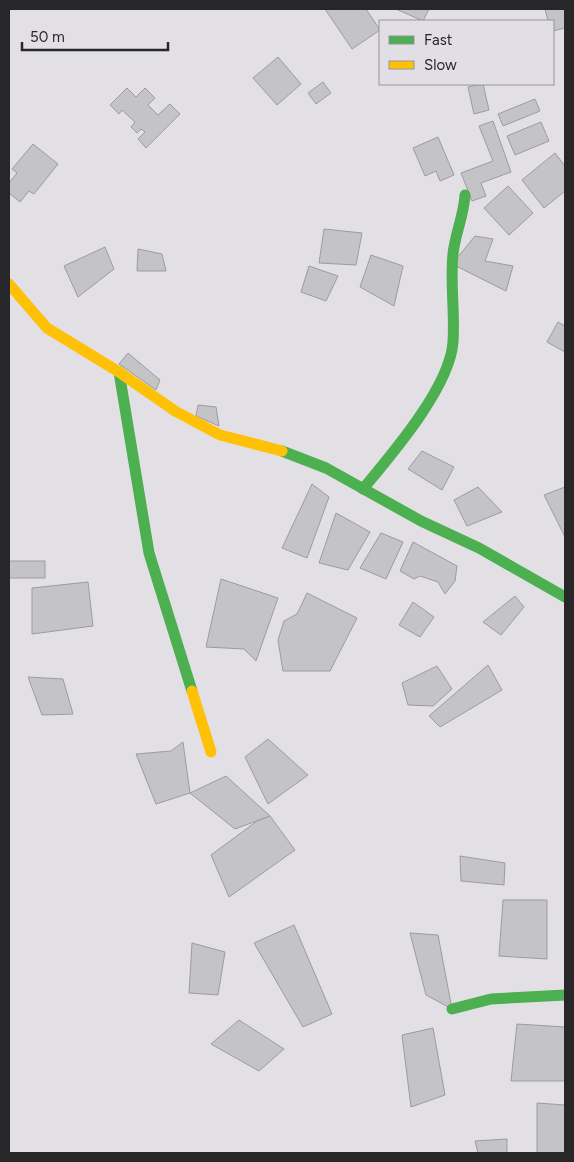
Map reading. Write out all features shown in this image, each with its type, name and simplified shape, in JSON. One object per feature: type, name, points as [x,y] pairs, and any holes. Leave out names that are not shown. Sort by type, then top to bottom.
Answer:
[{"type":"street","points":[[364,488],[402,442],[432,396],[449,364],[453,342],[451,284],[453,252],[458,224],[464,210],[465,195]]},
{"type":"street","points":[[9,284],[47,328],[119,372],[175,411],[220,435],[281,450],[326,468],[421,520],[479,548],[565,598]]},
{"type":"street","points":[[119,372],[149,553],[211,752]]},
{"type":"street","points":[[452,1010],[491,999],[565,995]]},
{"type":"building","points":[[325,9],[366,9],[379,31],[352,49]]},
{"type":"building","points":[[396,9],[429,9],[424,20]]},
{"type":"building","points":[[545,9],[565,9],[565,28],[554,31],[554,20],[548,20]]},
{"type":"building","points":[[278,57],[301,84],[277,105],[253,78]]},
{"type":"building","points":[[323,82],[331,93],[316,104],[308,93]]},
{"type":"building","points":[[483,85],[489,110],[474,114],[468,87]]},
{"type":"building","points":[[127,88],[136,97],[145,88],[155,98],[148,105],[158,115],[170,104],[180,114],[146,148],[138,139],[145,132],[141,129],[137,133],[131,127],[135,122],[122,110],[119,114],[110,105]]},
{"type":"building","points":[[535,99],[540,111],[503,126],[498,114]]},
{"type":"building","points":[[493,121],[511,172],[481,183],[486,196],[472,201],[461,173],[493,161],[479,126]]},
{"type":"building","points":[[541,122],[549,141],[515,155],[507,136]]},
{"type":"building","points":[[438,137],[454,175],[440,181],[436,171],[425,176],[413,148]]},
{"type":"building","points":[[33,144],[58,164],[34,194],[29,191],[20,202],[9,193],[9,183],[17,173],[12,169]]},
{"type":"building","points":[[555,153],[565,166],[565,191],[544,208],[522,180]]},
{"type":"building","points":[[508,186],[533,213],[509,235],[484,208]]},
{"type":"building","points":[[324,229],[362,233],[356,265],[319,263]]},
{"type":"building","points":[[475,236],[493,239],[485,261],[513,266],[506,291],[452,264]]},
{"type":"building","points":[[105,247],[114,269],[78,297],[64,266]]},
{"type":"building","points":[[138,249],[162,254],[166,271],[137,271]]},
{"type":"building","points":[[371,255],[403,266],[394,306],[360,287]]},
{"type":"building","points":[[309,266],[338,276],[326,301],[301,292]]},
{"type":"building","points":[[558,322],[565,326],[565,352],[547,342]]},
{"type":"building","points":[[128,353],[160,380],[156,390],[119,364]]},
{"type":"building","points":[[198,405],[216,407],[219,426],[196,416]]},
{"type":"building","points":[[422,451],[454,467],[442,490],[408,469]]},
{"type":"building","points":[[312,484],[329,497],[307,558],[282,548]]},
{"type":"building","points":[[478,487],[502,512],[467,526],[454,500]]},
{"type":"building","points":[[565,487],[565,537],[544,495]]},
{"type":"building","points":[[336,513],[370,532],[348,570],[319,563]]},
{"type":"building","points":[[381,533],[403,542],[386,579],[360,568]]},
{"type":"building","points":[[413,542],[457,566],[455,581],[445,594],[438,582],[420,576],[414,579],[400,571]]},
{"type":"building","points":[[9,561],[45,561],[45,578],[9,578]]},
{"type":"building","points":[[221,579],[278,598],[256,661],[244,649],[206,647]]},
{"type":"building","points":[[88,582],[93,626],[32,634],[32,588]]},
{"type":"building","points":[[307,593],[357,618],[330,671],[283,671],[278,640],[284,621],[297,614]]},
{"type":"building","points":[[515,596],[524,607],[501,635],[483,622]]},
{"type":"building","points":[[413,602],[434,617],[420,637],[399,625]]},
{"type":"building","points":[[488,665],[502,690],[440,727],[429,716]]},
{"type":"building","points":[[437,666],[452,689],[433,706],[408,705],[402,683]]},
{"type":"building","points":[[28,677],[63,679],[73,714],[42,715]]},
{"type":"building","points":[[268,739],[308,775],[268,804],[245,757]]},
{"type":"building","points":[[183,742],[190,793],[156,804],[136,754],[171,751]]},
{"type":"building","points":[[226,776],[270,816],[235,829],[190,793]]},
{"type":"building","points":[[270,816],[295,850],[229,897],[211,855],[257,821]]},
{"type":"building","points":[[460,856],[505,863],[504,885],[461,881]]},
{"type":"building","points":[[503,900],[547,900],[547,959],[499,956]]},
{"type":"building","points":[[294,925],[332,1014],[303,1027],[254,943]]},
{"type":"building","points":[[410,933],[438,935],[452,1009],[426,995]]},
{"type":"building","points":[[192,943],[225,952],[218,995],[189,993]]},
{"type":"building","points":[[239,1020],[284,1049],[259,1071],[211,1044]]},
{"type":"building","points":[[517,1024],[565,1027],[565,1081],[511,1081]]},
{"type":"building","points":[[433,1028],[445,1095],[411,1107],[402,1035]]},
{"type":"building","points":[[537,1103],[565,1105],[565,1153],[537,1153]]},
{"type":"building","points":[[507,1139],[507,1153],[478,1153],[475,1141]]},
{"type":"traffic: fast","points":[[363,489],[418,419],[442,379],[449,360],[453,342],[453,254],[465,195]]},
{"type":"traffic: fast","points":[[119,372],[149,553],[192,691]]},
{"type":"traffic: fast","points":[[282,451],[326,468],[421,521],[479,548],[565,597]]},
{"type":"traffic: fast","points":[[452,1009],[491,999],[565,995]]},
{"type":"traffic: slow","points":[[9,284],[47,328],[119,372],[175,411],[220,435],[282,451]]},
{"type":"traffic: slow","points":[[192,691],[211,752]]}]
